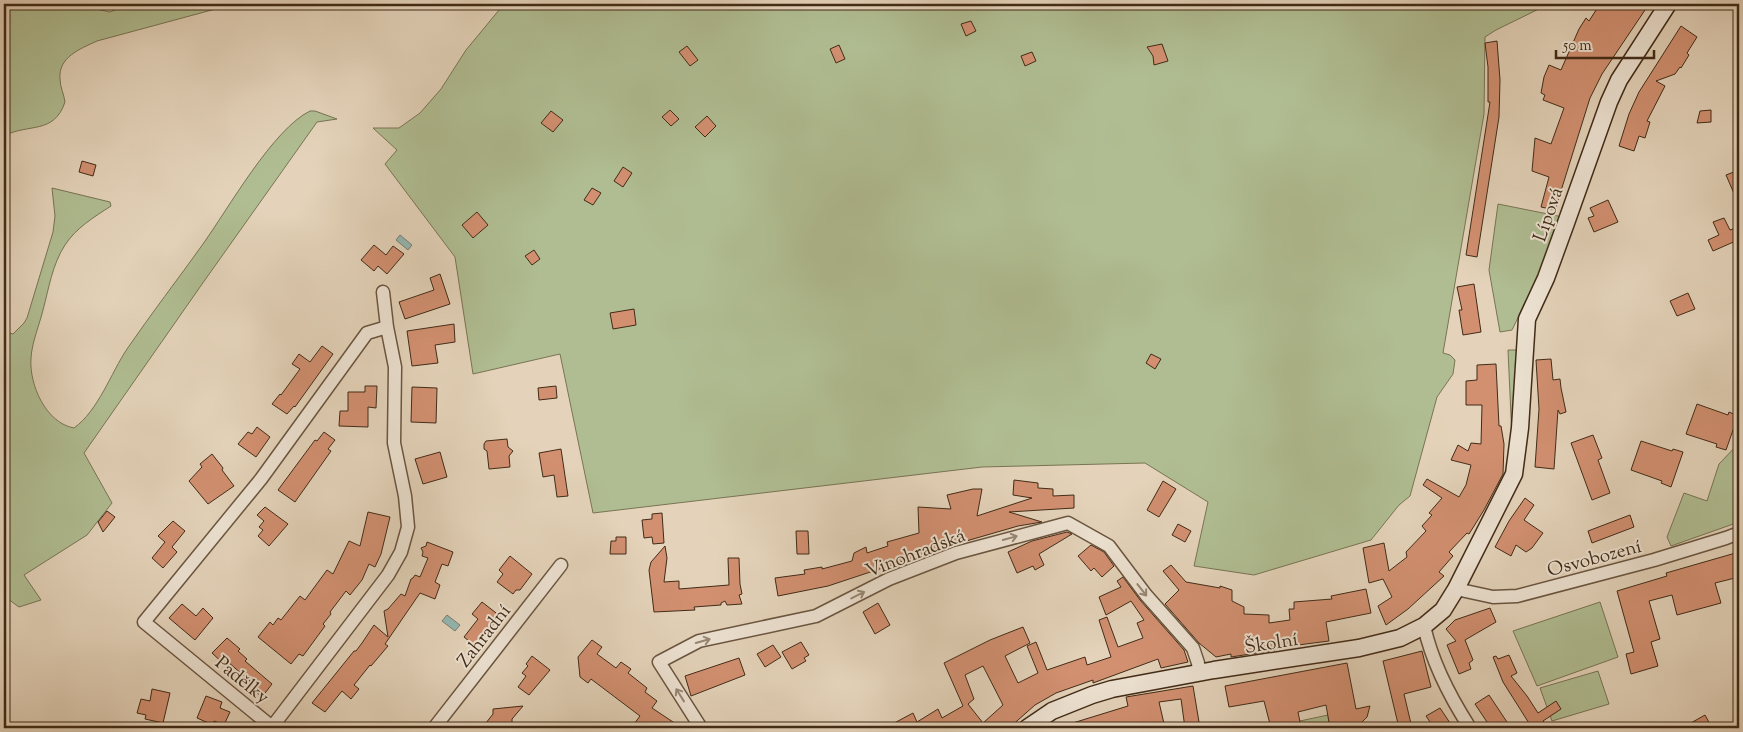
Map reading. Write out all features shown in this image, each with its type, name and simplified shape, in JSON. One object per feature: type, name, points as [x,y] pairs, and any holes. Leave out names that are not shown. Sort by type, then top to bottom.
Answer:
[{"type":"street","name":"Lípová","points":[[1481,541],[1514,474],[1527,319],[1546,278],[1608,102],[1619,80],[1668,4]]},
{"type":"street","name":"Padělky","points":[[383,292],[387,327],[395,367],[394,443],[405,496],[408,527],[401,552],[388,575],[278,727],[144,622],[261,479],[367,333],[387,327]]},
{"type":"street","name":"Vinohradská","points":[[701,728],[659,662],[699,641],[816,616],[889,579],[956,553],[1068,523],[1109,546],[1146,595],[1193,648],[1199,673]]},
{"type":"street","name":"Osvobození","points":[[1456,589],[1493,597],[1517,596],[1654,560],[1739,533]]},
{"type":"street","name":"Školní","points":[[1027,728],[1052,711],[1092,695],[1126,686],[1364,648],[1400,638],[1424,626],[1443,610],[1481,541]]},
{"type":"street","name":"Zahradní","points":[[434,728],[561,565]]},
{"type":"street","points":[[1424,626],[1428,645],[1453,701],[1470,728]]},
{"type":"green space","points":[[4,4],[89,4],[96,9],[110,12],[129,4],[234,4],[97,41],[77,51],[66,59],[60,71],[60,82],[65,102],[54,119],[47,124],[4,136]]},
{"type":"green space","points":[[504,4],[1549,4],[1485,37],[1484,114],[1443,353],[1450,355],[1455,360],[1453,374],[1437,397],[1410,496],[1399,505],[1371,540],[1254,575],[1194,566],[1208,502],[1145,463],[982,467],[593,513],[560,354],[473,374],[455,257],[385,164],[397,150],[373,128],[399,128],[420,113],[441,89],[466,50]]},
{"type":"green space","points":[[310,111],[337,119],[317,122],[84,453],[112,503],[87,535],[24,575],[41,600],[19,607],[4,596],[4,331],[13,334],[27,318],[53,232],[55,216],[52,188],[110,202],[111,206],[80,228],[69,239],[57,260],[34,340],[31,358],[33,380],[41,401],[55,419],[64,425],[74,428],[83,421],[97,402],[127,349],[203,244],[266,152],[296,120]]},
{"type":"green space","points":[[1498,204],[1558,216],[1562,219],[1539,274],[1512,330],[1500,332],[1489,270]]},
{"type":"green space","points":[[1508,350],[1517,350],[1512,438]]},
{"type":"green space","points":[[1739,443],[1739,522],[1671,546],[1667,537],[1684,493],[1707,501],[1719,464]]},
{"type":"green space","points":[[1600,602],[1618,657],[1537,686],[1513,631]]},
{"type":"green space","points":[[1598,671],[1609,704],[1552,721],[1540,688]]},
{"type":"green space","points":[[1328,715],[1330,728],[1296,728],[1301,727],[1300,721]]},
{"type":"water","points":[[400,235],[412,245],[408,250],[396,240]]},
{"type":"water","points":[[447,615],[460,625],[455,631],[442,621]]},
{"type":"building","points":[[1600,4],[1649,4],[1602,74],[1590,98],[1555,210],[1541,207],[1549,177],[1532,171],[1535,138],[1551,144],[1564,108],[1543,100],[1545,95],[1541,93],[1544,77],[1549,65],[1561,70],[1579,29],[1586,18],[1589,21]]},
{"type":"building","points":[[971,21],[976,31],[966,36],[961,24]]},
{"type":"building","points":[[1681,26],[1697,37],[1687,53],[1689,55],[1675,74],[1656,81],[1665,86],[1647,121],[1650,122],[1645,138],[1639,136],[1634,151],[1619,146],[1629,114],[1639,92]]},
{"type":"building","points":[[1497,41],[1500,80],[1499,117],[1477,257],[1466,255],[1490,102],[1488,102],[1488,67],[1485,43]]},
{"type":"building","points":[[1162,44],[1168,61],[1154,65],[1153,56],[1147,47]]},
{"type":"building","points":[[839,45],[845,59],[836,63],[830,49]]},
{"type":"building","points":[[687,46],[698,60],[690,66],[679,52]]},
{"type":"building","points":[[1032,52],[1036,61],[1025,66],[1021,56]]},
{"type":"building","points":[[670,110],[679,119],[671,126],[662,117]]},
{"type":"building","points":[[1711,110],[1711,122],[1697,123],[1700,111]]},
{"type":"building","points":[[551,111],[563,120],[553,132],[541,123]]},
{"type":"building","points":[[707,116],[716,126],[705,137],[695,127]]},
{"type":"building","points":[[82,161],[96,165],[93,176],[79,172]]},
{"type":"building","points":[[623,167],[632,173],[623,187],[614,181]]},
{"type":"building","points":[[1739,170],[1739,205],[1726,175]]},
{"type":"building","points":[[592,188],[601,193],[593,205],[584,200]]},
{"type":"building","points":[[1608,200],[1618,222],[1594,232],[1588,218],[1594,216],[1590,208]]},
{"type":"building","points":[[477,212],[488,225],[473,238],[462,225]]},
{"type":"building","points":[[1724,218],[1730,230],[1733,229],[1738,240],[1713,251],[1708,240],[1719,235],[1713,222]]},
{"type":"building","points":[[374,245],[386,255],[393,246],[404,254],[387,274],[378,266],[374,271],[361,260]]},
{"type":"building","points":[[534,250],[540,259],[532,265],[525,256]]},
{"type":"building","points":[[440,274],[450,304],[405,319],[399,302],[434,290],[430,278]]},
{"type":"building","points":[[1474,284],[1481,332],[1463,335],[1459,310],[1462,310],[1457,287]]},
{"type":"building","points":[[1688,293],[1695,309],[1677,316],[1670,301]]},
{"type":"building","points":[[634,309],[636,325],[613,329],[610,313]]},
{"type":"building","points":[[454,324],[455,342],[435,345],[438,363],[412,366],[407,331]]},
{"type":"building","points":[[322,346],[333,354],[295,407],[287,414],[272,404],[300,369],[292,364],[299,354],[310,362]]},
{"type":"building","points":[[1151,354],[1161,359],[1155,369],[1146,363]]},
{"type":"building","points":[[1551,359],[1553,380],[1560,379],[1566,412],[1560,414],[1558,410],[1554,469],[1535,467],[1539,409],[1536,360]]},
{"type":"building","points":[[1496,364],[1499,426],[1501,426],[1504,444],[1503,474],[1469,534],[1467,533],[1449,552],[1453,556],[1439,572],[1444,576],[1408,609],[1386,625],[1378,606],[1392,597],[1383,579],[1369,583],[1363,548],[1384,543],[1389,571],[1407,557],[1406,552],[1426,531],[1422,526],[1432,515],[1429,513],[1442,498],[1423,485],[1427,479],[1459,497],[1466,485],[1471,465],[1451,460],[1458,445],[1468,451],[1471,443],[1481,444],[1482,405],[1466,405],[1466,381],[1477,380],[1477,365]]},
{"type":"building","points":[[365,386],[377,386],[376,408],[368,407],[368,427],[339,426],[340,411],[348,411],[348,392],[365,392]]},
{"type":"building","points":[[556,386],[557,398],[539,400],[538,388]]},
{"type":"building","points":[[412,387],[437,388],[436,423],[411,422]]},
{"type":"building","points":[[1697,404],[1728,415],[1729,412],[1738,416],[1726,450],[1716,447],[1717,444],[1686,434]]},
{"type":"building","points":[[257,427],[270,437],[256,457],[238,444],[248,432],[252,434]]},
{"type":"building","points":[[324,432],[335,440],[328,449],[331,451],[295,502],[278,490],[315,440],[317,441]]},
{"type":"building","points":[[1593,435],[1602,458],[1598,460],[1610,493],[1592,500],[1571,443]]},
{"type":"building","points":[[507,439],[508,447],[513,451],[509,456],[510,467],[489,469],[487,451],[484,449],[484,444],[486,441]]},
{"type":"building","points":[[1641,441],[1672,451],[1673,449],[1683,452],[1671,487],[1661,483],[1662,481],[1631,470]]},
{"type":"building","points":[[561,449],[568,496],[557,497],[554,475],[543,477],[539,453]]},
{"type":"building","points":[[440,452],[447,477],[423,484],[415,459]]},
{"type":"building","points":[[212,454],[234,486],[208,504],[189,481],[202,467],[200,464]]},
{"type":"building","points":[[1014,480],[1038,483],[1038,488],[1053,489],[1053,496],[1074,495],[1074,508],[1009,512],[1042,522],[1018,526],[949,546],[828,586],[778,596],[775,578],[805,574],[804,570],[822,567],[822,569],[852,561],[854,553],[866,547],[867,553],[888,546],[887,542],[919,533],[918,507],[951,509],[947,495],[973,489],[982,489],[977,516],[1032,498],[1013,495]]},
{"type":"building","points":[[1163,481],[1176,489],[1159,517],[1147,510]]},
{"type":"building","points":[[1525,498],[1534,505],[1524,520],[1543,533],[1532,548],[1526,552],[1516,545],[1511,556],[1495,547],[1509,521]]},
{"type":"building","points":[[265,507],[288,524],[269,546],[258,536],[263,530],[259,527],[264,521],[257,515]]},
{"type":"building","points":[[107,511],[115,517],[103,532],[98,522]]},
{"type":"building","points":[[368,512],[390,517],[381,554],[375,567],[369,564],[362,580],[350,595],[346,591],[330,612],[331,614],[323,624],[325,626],[303,656],[299,654],[291,664],[258,637],[270,622],[273,625],[278,618],[281,620],[300,596],[305,600],[327,570],[333,574],[349,541],[360,546]]},
{"type":"building","points":[[662,513],[664,543],[653,544],[652,537],[644,538],[642,520],[652,519],[652,514]]},
{"type":"building","points":[[1630,515],[1634,527],[1592,543],[1588,531]]},
{"type":"building","points":[[173,521],[185,531],[172,547],[177,552],[163,568],[152,558],[165,542],[158,536]]},
{"type":"building","points":[[1178,524],[1191,531],[1185,542],[1172,535]]},
{"type":"building","points":[[796,531],[808,531],[809,554],[797,554]]},
{"type":"building","points":[[1067,532],[1072,534],[1039,554],[1044,565],[1035,570],[1033,566],[1017,573],[1008,552],[1032,541]]},
{"type":"building","points":[[616,537],[626,537],[626,554],[610,554],[611,541],[616,541]]},
{"type":"building","points":[[427,542],[453,552],[448,566],[442,564],[435,582],[440,585],[435,599],[420,593],[385,644],[388,646],[354,685],[359,689],[351,699],[342,691],[325,712],[312,703],[354,651],[356,651],[374,625],[388,637],[384,611],[401,594],[405,596],[411,579],[415,575],[420,577],[428,558],[422,556],[421,548],[426,546]]},
{"type":"building","points":[[1091,545],[1104,552],[1114,566],[1102,577],[1094,568],[1091,571],[1078,556]]},
{"type":"building","points":[[665,546],[667,558],[664,582],[679,581],[679,589],[729,585],[728,558],[739,558],[742,594],[739,595],[742,604],[727,605],[725,601],[721,605],[694,607],[695,610],[654,612],[649,570],[651,562]]},
{"type":"building","points":[[1739,552],[1739,577],[1715,583],[1721,603],[1677,615],[1672,595],[1649,601],[1660,639],[1651,642],[1658,666],[1631,674],[1626,654],[1634,652],[1617,591],[1667,576],[1666,573]]},
{"type":"building","points":[[510,556],[532,574],[520,590],[516,590],[513,594],[497,582],[503,574],[499,570]]},
{"type":"building","points":[[1171,565],[1186,582],[1220,588],[1220,586],[1232,590],[1232,601],[1244,607],[1244,614],[1269,615],[1269,623],[1290,620],[1289,609],[1294,609],[1294,602],[1332,599],[1331,596],[1366,589],[1371,613],[1326,622],[1329,641],[1275,648],[1275,650],[1231,657],[1231,654],[1216,657],[1199,643],[1165,604],[1179,590],[1163,571]]},
{"type":"building","points":[[1123,577],[1140,600],[1184,650],[1188,662],[1161,668],[1158,659],[1093,683],[1093,680],[1056,693],[1035,705],[1009,728],[885,728],[913,713],[917,722],[938,709],[942,718],[963,706],[944,663],[990,640],[1023,627],[1030,643],[1005,656],[1018,683],[1038,673],[1027,646],[1036,642],[1047,670],[1085,657],[1087,665],[1111,657],[1099,620],[1107,617],[1118,647],[1143,638],[1137,623],[1144,620],[1131,601],[1106,615],[1099,597],[1121,587],[1117,581]],"holes":[[[983,666],[1003,705],[983,723],[968,704],[974,699],[965,675]]]},
{"type":"building","points":[[482,602],[500,616],[475,646],[464,637],[478,619],[472,614]]},
{"type":"building","points":[[878,603],[890,625],[875,634],[863,612]]},
{"type":"building","points":[[182,604],[196,616],[203,608],[213,618],[195,640],[169,618]]},
{"type":"building","points":[[1490,608],[1496,622],[1465,640],[1473,660],[1469,663],[1471,669],[1459,674],[1447,645],[1456,641],[1446,629],[1455,620]]},
{"type":"building","points":[[227,638],[240,649],[238,651],[247,659],[245,661],[272,684],[262,697],[247,684],[250,681],[228,662],[225,665],[212,653]]},
{"type":"building","points":[[592,640],[602,647],[597,654],[616,668],[621,662],[631,669],[628,673],[647,688],[645,692],[657,701],[652,708],[682,728],[631,728],[640,716],[591,679],[588,683],[580,677],[578,657]]},
{"type":"building","points":[[801,642],[809,655],[804,658],[806,661],[792,669],[782,652]]},
{"type":"building","points":[[773,645],[781,657],[765,667],[757,654]]},
{"type":"building","points":[[1422,651],[1431,687],[1404,694],[1412,728],[1399,728],[1383,661]]},
{"type":"building","points":[[1509,655],[1517,673],[1511,676],[1538,713],[1556,701],[1561,709],[1543,721],[1548,728],[1532,728],[1503,682],[1493,657],[1496,656],[1498,659]]},
{"type":"building","points":[[532,656],[550,670],[529,695],[518,687],[526,676],[522,673],[528,666],[526,664]]},
{"type":"building","points":[[739,658],[745,675],[691,696],[685,676]]},
{"type":"building","points":[[1347,663],[1356,709],[1370,706],[1367,717],[1356,728],[1330,728],[1326,705],[1298,712],[1301,727],[1296,728],[1271,728],[1264,701],[1229,707],[1225,686]]},
{"type":"building","points":[[1193,686],[1200,728],[1185,728],[1181,699],[1159,702],[1165,728],[1064,728],[1063,726],[1128,706],[1126,697]]},
{"type":"building","points":[[152,689],[170,693],[163,723],[145,719],[146,715],[137,713],[141,699],[150,701]]},
{"type":"building","points":[[1489,695],[1511,728],[1491,728],[1475,704]]},
{"type":"building","points":[[206,696],[222,702],[220,708],[230,712],[224,725],[214,721],[213,725],[197,718]]},
{"type":"building","points":[[523,706],[512,719],[512,723],[509,723],[505,728],[482,728],[493,714],[493,709]]},
{"type":"building","points":[[1440,708],[1450,723],[1442,728],[1434,728],[1426,716]]},
{"type":"building","points":[[1705,715],[1712,728],[1682,728]]}]
